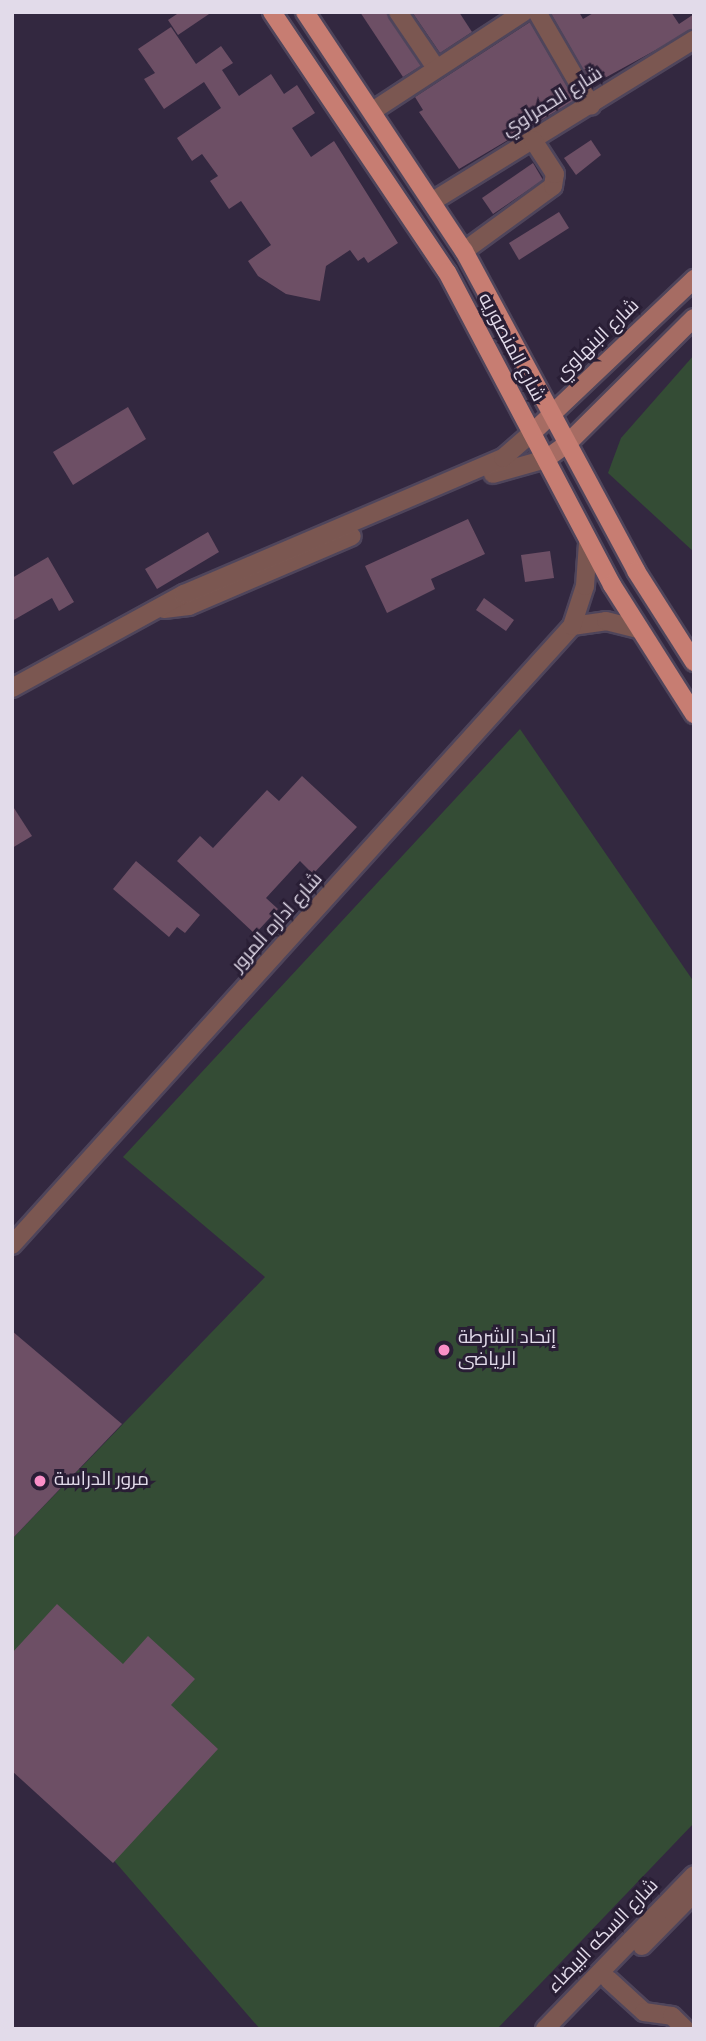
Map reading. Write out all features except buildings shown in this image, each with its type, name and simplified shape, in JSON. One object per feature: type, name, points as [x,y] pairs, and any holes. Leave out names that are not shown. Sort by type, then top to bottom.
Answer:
[{"type":"main road","name":"شارع المنصوريه","points":[[272,12],[447,272],[588,543],[638,629],[694,713]]},
{"type":"main road","name":"شارع المنصوريه","points":[[305,12],[374,110],[464,251],[636,571],[694,662]]},
{"type":"main road","name":"شارع البنهاوي","points":[[532,433],[694,279]]},
{"type":"main road","points":[[546,459],[569,442],[694,318]]},
{"type":"main road","points":[[612,585],[636,571]]},
{"type":"street","points":[[398,12],[436,68]]},
{"type":"street","points":[[374,110],[524,12]]},
{"type":"street","points":[[537,12],[591,105]]},
{"type":"street","name":"شارع الحمراوي","points":[[433,201],[694,40]]},
{"type":"street","points":[[464,251],[553,186],[555,174],[533,140]]},
{"type":"street","points":[[12,688],[198,588],[503,458],[532,433]]},
{"type":"street","points":[[160,609],[196,604],[509,467],[546,459]]},
{"type":"street","name":"شارع اداره المرور","points":[[12,1245],[572,626],[585,586],[588,543]]},
{"type":"street","points":[[572,626],[606,621],[638,629]]},
{"type":"street","name":"شارع السكه البيضاء","points":[[545,2029],[694,1875]]},
{"type":"street","name":"شارع السكه البيضاء","points":[[561,2029],[694,1893]]},
{"type":"street","points":[[609,1980],[644,2012],[672,2016],[685,2029]]},
{"type":"green space","points":[[694,355],[694,552],[608,473],[621,438]]},
{"type":"green space","name":"إتحاد الشرطة الرياضى","points":[[520,729],[694,982],[694,1823],[497,2029],[260,2029],[12,1743],[12,1539],[265,1277],[123,1157]]},
{"type":"place","name":"إتحاد الشرطة الرياضى","points":[[444,1350]]},
{"type":"place","name":"مرور الدراسة","points":[[40,1481]]}]
